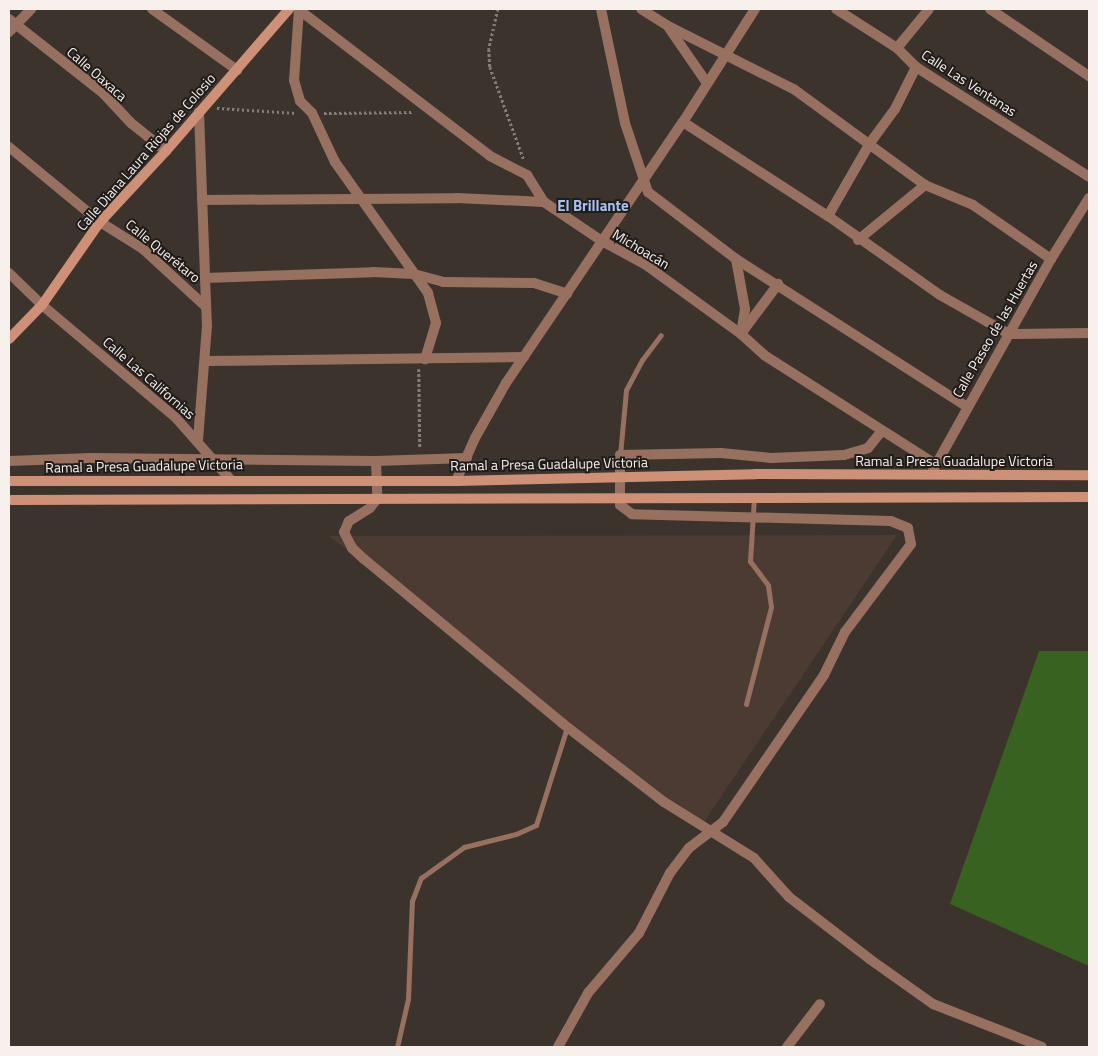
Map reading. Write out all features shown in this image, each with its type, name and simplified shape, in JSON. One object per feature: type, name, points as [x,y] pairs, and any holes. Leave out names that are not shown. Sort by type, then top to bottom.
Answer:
[{"type":"main road","name":"Calle Diana Laura Riojas de Colosio","points":[[9,339],[42,306],[100,222],[166,152],[289,9]]},
{"type":"main road","name":"Ramal a Presa Guadalupe Victoria","points":[[9,481],[230,479],[456,481],[618,476],[1089,475]]},
{"type":"main road","points":[[9,500],[618,496],[754,498],[1089,497]]},
{"type":"street","points":[[11,25],[31,9]]},
{"type":"street","points":[[152,9],[237,70]]},
{"type":"street","points":[[298,9],[294,80],[300,101],[312,113],[335,162],[428,293],[436,323],[422,359]]},
{"type":"street","name":"Michoacán","points":[[298,9],[490,156],[527,175],[544,202],[602,241],[646,265],[741,334],[764,355],[935,464]]},
{"type":"street","points":[[601,9],[625,123],[646,178],[648,192],[658,202],[736,259],[778,284],[967,407]]},
{"type":"street","points":[[641,9],[668,26],[725,53],[795,90],[870,143],[925,186],[973,205],[1051,259]]},
{"type":"street","points":[[456,481],[491,409],[566,294],[683,122],[725,53],[755,9]]},
{"type":"street","name":"Calle Las Ventanas","points":[[836,9],[897,48],[916,67],[1089,177]]},
{"type":"street","points":[[897,48],[929,9]]},
{"type":"street","points":[[990,9],[1089,76]]},
{"type":"street","name":"Calle Oaxaca","points":[[11,25],[103,94],[131,123],[166,152]]},
{"type":"street","points":[[668,26],[707,83]]},
{"type":"street","points":[[828,216],[870,143],[895,109],[916,67]]},
{"type":"street","points":[[198,440],[207,326],[204,305],[205,278],[199,112]]},
{"type":"street","points":[[683,122],[828,216],[858,240],[940,296],[1009,334],[1089,333]]},
{"type":"street","name":"Calle Querétaro","points":[[9,147],[100,222],[136,244],[204,305]]},
{"type":"street","points":[[858,240],[925,186]]},
{"type":"street","points":[[202,200],[457,198],[544,202]]},
{"type":"street","name":"Calle Paseo de las Huertas","points":[[931,476],[935,464],[1051,259],[1088,201]]},
{"type":"street","points":[[736,259],[745,309],[741,334]]},
{"type":"street","points":[[205,278],[373,272],[414,274],[443,282],[534,283],[566,294]]},
{"type":"street","name":"Calle Las Californias","points":[[9,273],[42,306],[133,380],[198,440],[230,479]]},
{"type":"street","points":[[741,334],[778,284]]},
{"type":"street","points":[[205,361],[524,357]]},
{"type":"street","points":[[558,1047],[588,992],[639,933],[670,873],[689,848],[723,822],[824,675],[845,632],[911,544],[908,528],[891,521],[632,514],[620,505],[618,496],[620,455],[721,453],[771,458],[844,456],[868,448],[882,431]]},
{"type":"street","points":[[9,461],[110,458],[214,461],[376,461],[467,458]]},
{"type":"street","points":[[376,461],[377,499],[346,525],[344,532],[352,548],[567,727],[709,833],[754,858],[789,897],[933,1004],[1042,1047]]},
{"type":"street","points":[[787,1047],[820,1004]]},
{"type":"lane","points":[[620,455],[626,390],[638,367],[661,335]]},
{"type":"lane","points":[[746,704],[771,607],[768,585],[750,561],[754,498]]},
{"type":"lane","points":[[397,1047],[408,999],[412,901],[421,878],[464,847],[516,834],[536,825],[567,727]]},
{"type":"path","points":[[498,9],[489,49],[490,67],[525,163]]},
{"type":"path","points":[[420,460],[422,359]]},
{"type":"shaded area","points":[[897,535],[702,825],[329,536]]},
{"type":"green space","points":[[1039,651],[1089,651],[1089,966],[950,904]]},
{"type":"district","name":"El Brillante","points":[[593,206]]}]
